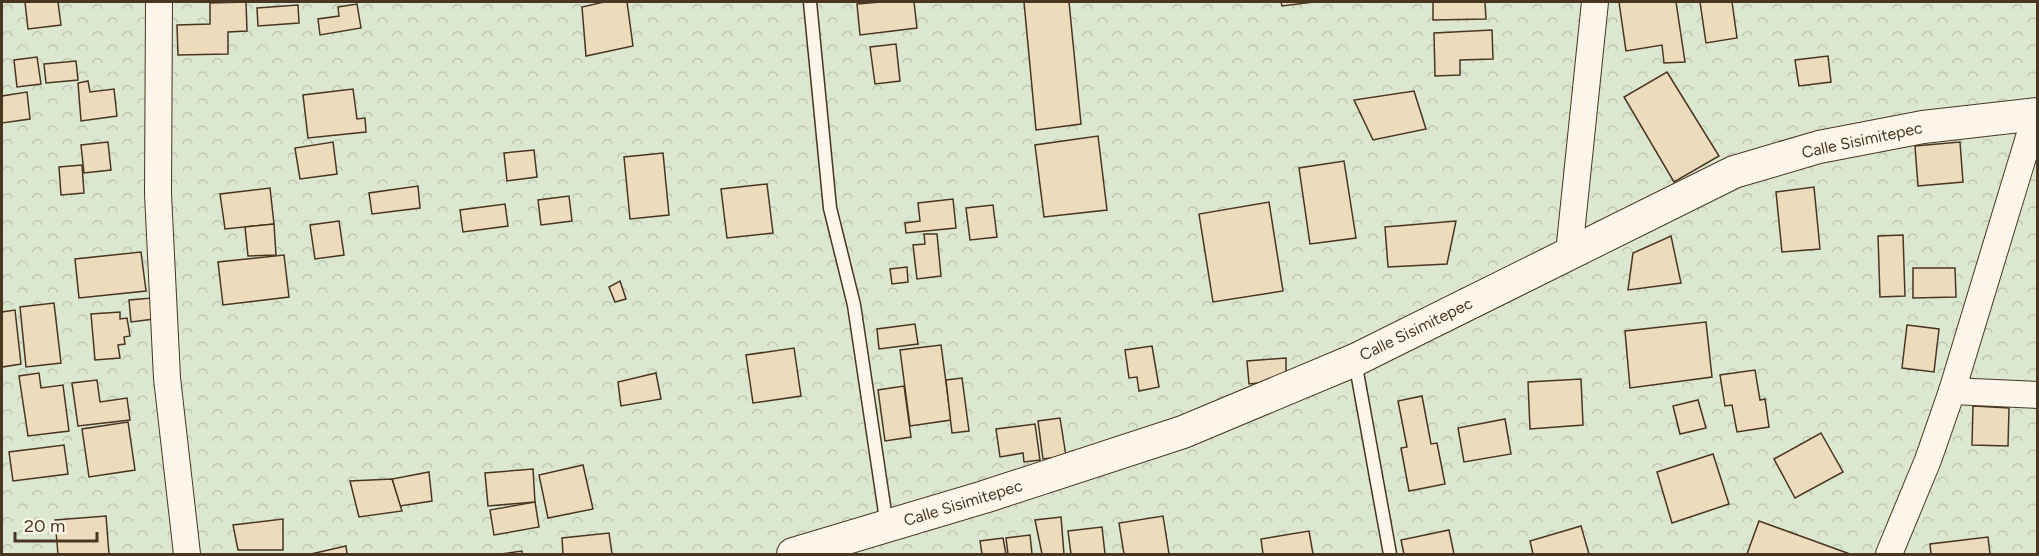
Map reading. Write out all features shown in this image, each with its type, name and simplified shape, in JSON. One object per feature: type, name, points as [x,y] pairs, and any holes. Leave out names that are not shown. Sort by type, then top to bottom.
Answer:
[{"type":"street","points":[[159,2],[158,194],[167,378],[187,555]]},
{"type":"street","points":[[1569,253],[1595,2]]},
{"type":"street","points":[[1889,555],[1928,460],[1952,391],[2036,114]]},
{"type":"street","name":"Calle Sisimitepec","points":[[793,555],[1183,432],[1355,360],[1734,172],[1808,150],[1923,127],[2036,114]]},
{"type":"street","points":[[1952,391],[2037,395]]},
{"type":"lane","points":[[810,2],[830,208],[854,305],[887,527]]},
{"type":"lane","points":[[1355,360],[1390,555]]},
{"type":"green space","points":[[2,2],[2037,2],[2037,554],[2,554]]},
{"type":"building","points":[[25,2],[58,2],[61,25],[28,29]]},
{"type":"building","points":[[246,2],[247,31],[228,32],[228,54],[178,55],[177,25],[210,24],[210,3]]},
{"type":"building","points":[[604,2],[627,2],[633,46],[586,56],[582,7]]},
{"type":"building","points":[[914,2],[917,28],[860,35],[857,4]]},
{"type":"building","points":[[1024,2],[1069,2],[1081,124],[1036,130]]},
{"type":"building","points":[[1281,2],[1314,2],[1282,6]]},
{"type":"building","points":[[1433,2],[1485,2],[1486,19],[1433,20]]},
{"type":"building","points":[[1619,2],[1676,2],[1685,62],[1664,63],[1662,45],[1626,51]]},
{"type":"building","points":[[1700,2],[1732,2],[1737,38],[1706,43]]},
{"type":"building","points":[[357,4],[361,28],[320,35],[318,19],[339,16],[338,7]]},
{"type":"building","points":[[298,5],[299,23],[258,26],[257,8]]},
{"type":"building","points":[[1492,30],[1493,59],[1460,60],[1460,75],[1435,76],[1434,33]]},
{"type":"building","points":[[896,44],[900,81],[875,84],[870,47]]},
{"type":"building","points":[[1828,56],[1831,82],[1799,86],[1795,60]]},
{"type":"building","points":[[37,57],[41,84],[17,87],[14,60]]},
{"type":"building","points":[[76,61],[78,80],[46,83],[44,64]]},
{"type":"building","points":[[1667,72],[1719,156],[1674,182],[1624,97]]},
{"type":"building","points":[[88,81],[90,92],[114,89],[117,116],[81,121],[78,83]]},
{"type":"building","points":[[353,89],[357,119],[365,118],[366,132],[308,138],[303,95]]},
{"type":"building","points":[[1414,91],[1426,129],[1373,140],[1354,100]]},
{"type":"building","points":[[27,92],[30,119],[2,123],[2,96]]},
{"type":"building","points":[[1098,136],[1107,210],[1044,217],[1035,145]]},
{"type":"building","points":[[108,142],[111,170],[84,173],[81,145]]},
{"type":"building","points":[[333,142],[337,174],[300,179],[295,148]]},
{"type":"building","points":[[1960,142],[1963,182],[1918,186],[1915,146]]},
{"type":"building","points":[[534,150],[537,177],[507,181],[504,153]]},
{"type":"building","points":[[663,153],[669,215],[630,219],[624,157]]},
{"type":"building","points":[[1344,161],[1356,238],[1310,244],[1299,168]]},
{"type":"building","points":[[82,165],[84,193],[61,195],[59,167]]},
{"type":"building","points":[[767,184],[773,233],[727,238],[721,189]]},
{"type":"building","points":[[418,186],[420,208],[372,214],[369,193]]},
{"type":"building","points":[[1814,187],[1820,249],[1782,252],[1776,192]]},
{"type":"building","points":[[270,188],[274,224],[225,229],[220,194]]},
{"type":"building","points":[[569,196],[572,221],[541,225],[538,200]]},
{"type":"building","points":[[953,199],[956,228],[906,233],[905,223],[920,221],[918,203]]},
{"type":"building","points":[[1269,202],[1283,291],[1213,302],[1199,214]]},
{"type":"building","points":[[505,204],[508,226],[463,232],[460,210]]},
{"type":"building","points":[[993,205],[997,237],[970,240],[966,208]]},
{"type":"building","points":[[339,221],[344,255],[315,259],[310,225]]},
{"type":"building","points":[[1456,221],[1447,264],[1388,267],[1385,227]]},
{"type":"building","points":[[274,224],[276,255],[248,256],[245,227]]},
{"type":"building","points":[[924,234],[937,234],[941,276],[917,279],[913,245],[925,244]]},
{"type":"building","points":[[1903,235],[1905,296],[1880,297],[1878,236]]},
{"type":"building","points":[[1671,236],[1681,283],[1628,290],[1633,253]]},
{"type":"building","points":[[141,252],[146,291],[79,298],[75,259]]},
{"type":"building","points":[[284,255],[289,297],[223,305],[218,262]]},
{"type":"building","points":[[907,267],[908,282],[892,284],[890,269]]},
{"type":"building","points":[[1913,268],[1955,268],[1956,297],[1913,298]]},
{"type":"building","points":[[620,281],[626,299],[615,302],[609,287]]},
{"type":"building","points":[[152,298],[154,319],[131,322],[129,300]]},
{"type":"building","points":[[54,303],[61,363],[26,367],[20,307]]},
{"type":"building","points":[[15,310],[21,364],[2,367],[2,312]]},
{"type":"building","points":[[120,312],[120,319],[127,318],[130,336],[124,337],[125,344],[118,345],[120,358],[95,360],[91,314]]},
{"type":"building","points":[[1706,322],[1712,377],[1630,388],[1625,331]]},
{"type":"building","points":[[915,324],[918,344],[879,349],[877,329]]},
{"type":"building","points":[[1907,325],[1939,329],[1934,372],[1902,368]]},
{"type":"building","points":[[941,345],[951,420],[910,426],[900,350]]},
{"type":"building","points":[[1152,346],[1159,387],[1139,391],[1137,377],[1129,378],[1125,350]]},
{"type":"building","points":[[794,348],[801,396],[753,403],[746,355]]},
{"type":"building","points":[[1286,358],[1286,380],[1249,384],[1247,361]]},
{"type":"building","points":[[1755,370],[1760,400],[1765,399],[1769,427],[1737,432],[1732,405],[1725,406],[1720,375]]},
{"type":"building","points":[[39,373],[41,388],[63,385],[69,431],[28,436],[19,376]]},
{"type":"building","points":[[656,373],[661,399],[621,406],[618,382]]},
{"type":"building","points":[[962,378],[969,431],[952,433],[946,380]]},
{"type":"building","points":[[1581,379],[1583,425],[1530,429],[1528,382]]},
{"type":"building","points":[[97,380],[100,402],[127,398],[130,420],[78,426],[72,383]]},
{"type":"building","points":[[904,386],[911,437],[885,441],[878,390]]},
{"type":"building","points":[[1422,396],[1431,444],[1437,443],[1445,484],[1409,491],[1401,448],[1407,447],[1398,401]]},
{"type":"building","points":[[1698,400],[1706,428],[1680,434],[1673,406]]},
{"type":"building","points":[[1973,406],[2009,408],[2008,446],[1972,445]]},
{"type":"building","points":[[1060,418],[1066,456],[1043,459],[1038,421]]},
{"type":"building","points":[[1505,419],[1511,454],[1464,462],[1458,428]]},
{"type":"building","points":[[128,422],[135,470],[89,477],[82,429]]},
{"type":"building","points":[[1035,424],[1040,460],[1024,462],[1023,453],[1000,457],[996,429]]},
{"type":"building","points":[[1821,433],[1843,472],[1795,498],[1774,459]]},
{"type":"building","points":[[64,445],[68,474],[13,481],[9,452]]},
{"type":"building","points":[[1713,454],[1729,504],[1672,523],[1657,472]]},
{"type":"building","points":[[583,465],[593,509],[548,518],[539,475]]},
{"type":"building","points":[[533,469],[535,502],[488,506],[485,473]]},
{"type":"building","points":[[429,472],[432,501],[400,506],[392,479]]},
{"type":"building","points":[[392,479],[402,511],[359,517],[350,481]]},
{"type":"building","points":[[535,502],[539,527],[494,535],[490,510]]},
{"type":"building","points":[[106,516],[109,554],[58,554],[55,520]]},
{"type":"building","points":[[1163,516],[1169,554],[1124,554],[1119,523]]},
{"type":"building","points":[[1061,517],[1064,554],[1042,554],[1035,520]]},
{"type":"building","points":[[283,519],[283,550],[238,550],[233,525]]},
{"type":"building","points":[[1759,521],[1850,554],[1747,554]]},
{"type":"building","points":[[1581,526],[1589,554],[1533,554],[1530,541]]},
{"type":"building","points":[[1102,527],[1105,554],[1071,554],[1068,531]]},
{"type":"building","points":[[1449,530],[1454,554],[1404,554],[1401,540]]},
{"type":"building","points":[[1309,531],[1313,554],[1263,554],[1261,539]]},
{"type":"building","points":[[609,533],[612,554],[563,554],[562,538]]},
{"type":"building","points":[[1030,535],[1032,554],[1008,554],[1006,538]]},
{"type":"building","points":[[1988,537],[1990,554],[1931,554],[1930,544]]},
{"type":"building","points":[[1003,538],[1006,554],[982,554],[980,541]]},
{"type":"building","points":[[346,546],[347,554],[311,554]]},
{"type":"building","points":[[522,551],[522,554],[501,554]]}]
